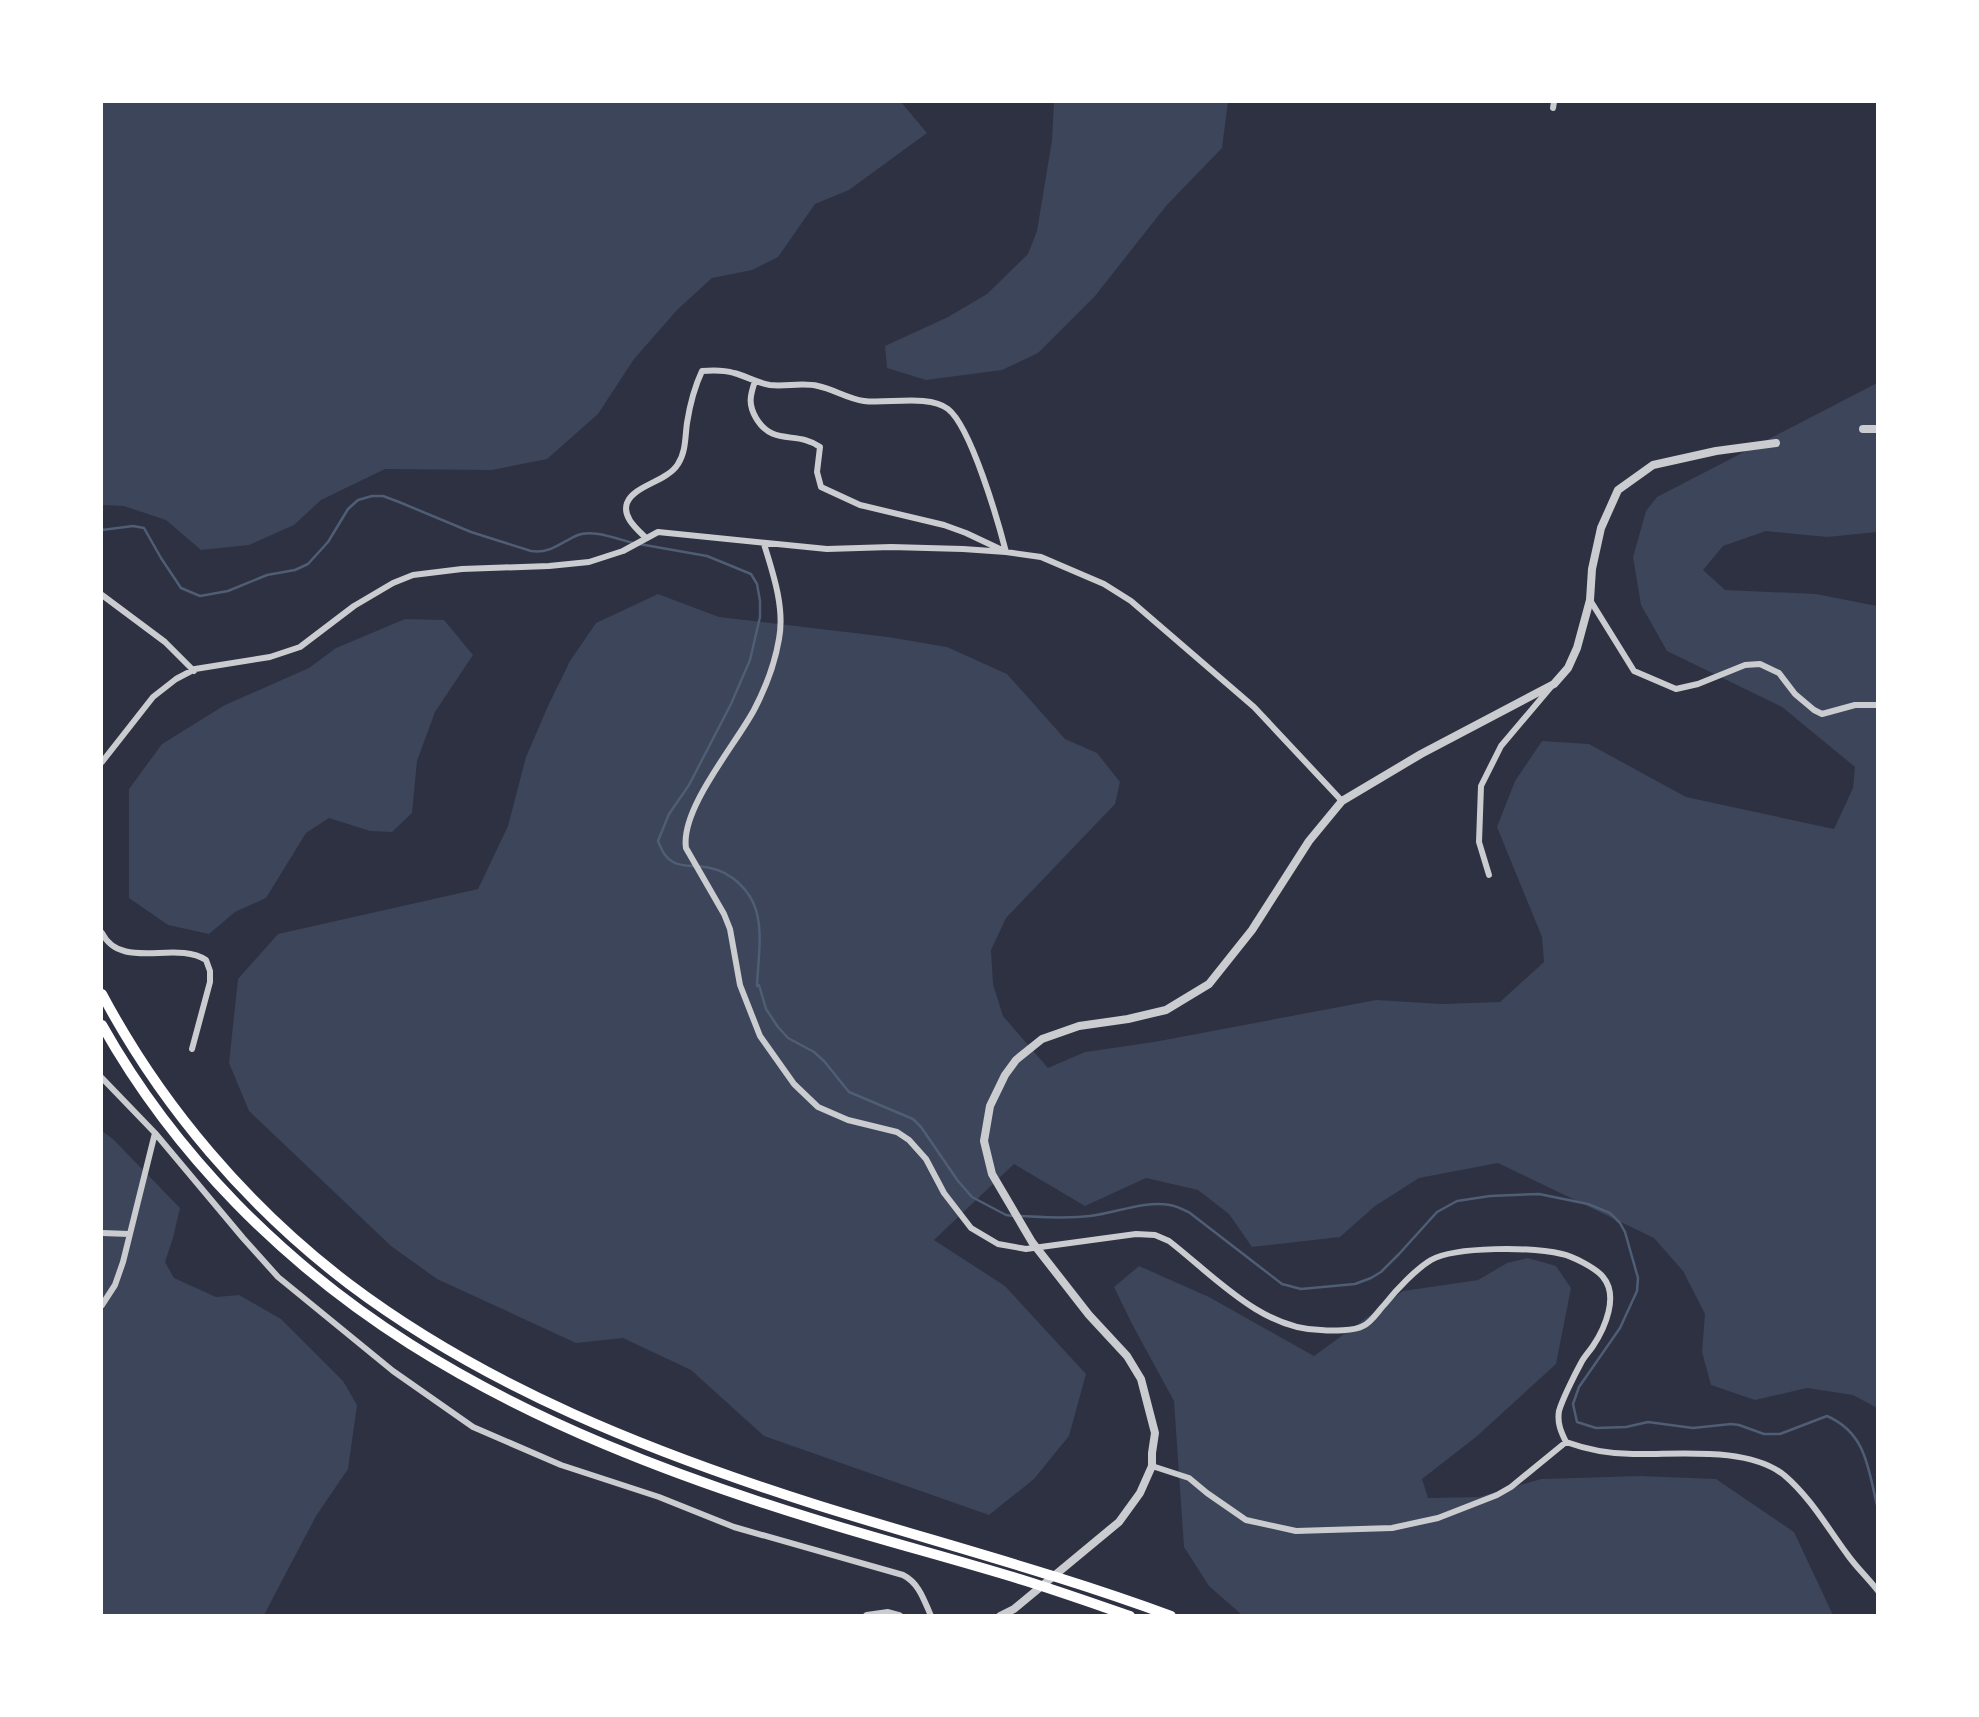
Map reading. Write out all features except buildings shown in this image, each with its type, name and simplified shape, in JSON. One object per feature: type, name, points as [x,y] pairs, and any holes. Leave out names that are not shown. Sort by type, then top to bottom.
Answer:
[{"type":"highway","points":[[102,994],[120,1029],[160,1088],[199,1140],[241,1188],[349,1284],[417,1331],[467,1361],[529,1393],[617,1432],[719,1471],[816,1505],[1037,1569],[1171,1615]]},
{"type":"highway","points":[[102,1025],[146,1096],[188,1151],[229,1197],[281,1246],[339,1294],[408,1343],[460,1373],[522,1406],[611,1447],[713,1485],[812,1519],[1027,1581],[1130,1615]]},
{"type":"street","points":[[646,538],[629,519],[626,504],[631,496],[670,473],[680,461],[694,389],[702,371],[713,369],[733,372],[765,384],[784,387],[818,386],[859,401],[930,402],[949,409],[974,452],[1006,552]]},
{"type":"street","points":[[755,381],[750,406],[765,431],[784,438],[812,440],[820,447],[817,472],[821,487],[860,505],[944,525],[1006,552]]},
{"type":"street","points":[[1863,429],[1878,429]]},
{"type":"street","points":[[1489,875],[1479,842],[1481,786],[1501,746],[1568,668],[1577,648],[1590,600],[1592,569],[1601,528],[1618,490],[1653,465],[1716,451],[1776,443]]},
{"type":"street","points":[[102,762],[153,697],[176,679],[194,671],[270,657],[300,648],[354,606],[393,583],[413,575],[462,569],[589,562],[623,551],[658,532],[827,549],[891,547],[1006,552],[1041,557],[1104,584],[1131,601],[1254,707],[1342,801]]},
{"type":"street","points":[[764,544],[774,577],[780,612],[780,636],[772,668],[754,710],[703,790],[684,839],[686,848],[730,929],[740,985],[760,1036],[794,1084],[818,1107],[848,1120],[897,1132],[909,1140],[926,1158],[944,1193],[971,1228],[998,1244],[1026,1249],[1136,1234],[1155,1235],[1169,1241],[1248,1305],[1294,1327],[1320,1331],[1366,1326],[1397,1290],[1431,1260],[1448,1254],[1536,1250],[1564,1254],[1603,1277],[1610,1293],[1609,1312],[1594,1345],[1581,1362],[1559,1411],[1559,1427],[1566,1442],[1602,1452],[1720,1454],[1751,1459],[1781,1473],[1803,1493],[1878,1591]]},
{"type":"street","points":[[102,595],[165,642],[194,671]]},
{"type":"street","points":[[1590,600],[1634,671],[1676,690],[1745,665],[1760,664],[1779,673],[1796,694],[1822,714],[1855,705],[1878,705]]},
{"type":"street","points":[[1000,1615],[1014,1609],[1119,1522],[1140,1493],[1152,1466],[1155,1433],[1142,1379],[1127,1356],[1089,1315],[1032,1241],[992,1174],[984,1141],[990,1106],[1005,1075],[1016,1060],[1042,1039],[1079,1026],[1166,1010],[1209,984],[1252,930],[1309,841],[1342,801],[1410,760],[1554,684]]},
{"type":"street","points":[[102,933],[110,946],[131,953],[194,955],[206,960],[210,982],[192,1049]]},
{"type":"street","points":[[102,1079],[155,1133],[278,1277],[393,1371],[472,1427],[561,1465],[659,1497],[734,1527],[903,1575],[912,1579],[932,1615]]},
{"type":"street","points":[[102,1305],[115,1285],[123,1262],[155,1133]]},
{"type":"street","points":[[102,1233],[129,1234]]},
{"type":"street","points":[[1152,1466],[1189,1478],[1246,1520],[1296,1531],[1392,1528],[1438,1518],[1497,1495],[1511,1487],[1566,1442]]},
{"type":"street","points":[[867,1615],[899,1615]]},
{"type":"shaded area","points":[[102,102],[901,102],[927,133],[849,190],[815,204],[778,257],[752,270],[712,278],[677,310],[634,359],[598,414],[547,459],[492,470],[385,469],[321,500],[294,525],[249,545],[201,550],[166,520],[124,506],[102,505]]},
{"type":"shaded area","points":[[1054,102],[1228,102],[1222,148],[1166,206],[1095,296],[1038,353],[1002,370],[926,380],[887,368],[885,346],[948,317],[987,294],[1028,254],[1037,231],[1052,140]]},
{"type":"shaded area","points":[[1877,383],[1877,532],[1827,537],[1766,531],[1723,546],[1703,570],[1725,590],[1816,594],[1877,606],[1877,1408],[1853,1395],[1807,1388],[1755,1400],[1711,1385],[1702,1352],[1705,1314],[1683,1271],[1654,1238],[1498,1163],[1419,1178],[1375,1206],[1340,1237],[1252,1247],[1229,1214],[1198,1190],[1146,1178],[1085,1206],[1014,1164],[934,1240],[1005,1286],[1086,1374],[1069,1436],[1034,1479],[989,1515],[764,1436],[691,1370],[623,1338],[576,1343],[437,1279],[391,1246],[249,1111],[229,1063],[238,979],[278,934],[478,889],[508,826],[526,757],[570,661],[596,623],[658,594],[719,617],[888,637],[947,647],[1007,674],[1065,739],[1097,753],[1120,782],[1115,804],[1006,918],[991,950],[993,984],[1003,1016],[1048,1068],[1085,1052],[1154,1042],[1376,1000],[1442,1004],[1500,1002],[1544,962],[1542,937],[1497,827],[1515,781],[1542,741],[1589,744],[1686,797],[1834,829],[1853,788],[1855,767],[1782,707],[1667,651],[1641,605],[1633,557],[1646,511],[1657,497]]},
{"type":"shaded area","points":[[405,619],[444,620],[473,655],[435,712],[417,761],[412,813],[392,832],[370,831],[329,818],[306,833],[266,898],[235,912],[209,934],[168,925],[129,898],[129,789],[162,744],[225,705],[309,668],[336,648]]},
{"type":"shaded area","points":[[102,1131],[180,1208],[165,1262],[174,1278],[216,1297],[239,1295],[281,1319],[343,1381],[357,1405],[348,1469],[316,1516],[264,1615],[102,1615]]},
{"type":"shaded area","points":[[1528,1258],[1556,1266],[1571,1288],[1556,1364],[1476,1437],[1422,1479],[1428,1498],[1479,1497],[1541,1479],[1641,1476],[1716,1479],[1794,1532],[1833,1615],[1242,1615],[1209,1586],[1184,1547],[1174,1401],[1114,1287],[1139,1266],[1209,1297],[1314,1356],[1403,1291],[1478,1280],[1507,1263]]},
{"type":"waterway","points":[[102,530],[133,526],[144,528],[181,588],[200,596],[228,591],[267,575],[295,570],[308,564],[328,542],[348,509],[358,500],[372,496],[383,496],[471,532],[531,551],[550,549],[584,533],[605,535],[633,543]]},
{"type":"waterway","points":[[639,544],[707,556],[751,574],[757,584],[760,601],[760,617],[750,660],[731,704],[689,785],[669,814],[658,841],[664,853],[677,864],[706,867],[725,873],[739,883],[749,896],[756,910],[759,928],[757,986],[759,985],[766,1009],[788,1038],[814,1052],[849,1092],[913,1119],[972,1197],[1013,1216]]},
{"type":"waterway","points":[[1020,1216],[1081,1217],[1151,1204],[1173,1206],[1190,1213],[1282,1284],[1301,1289],[1355,1284],[1371,1278],[1381,1272],[1437,1212],[1457,1201],[1490,1196],[1539,1194],[1588,1204],[1610,1213],[1620,1223],[1638,1278],[1637,1291],[1620,1328],[1579,1387],[1573,1404],[1577,1422],[1596,1428],[1626,1427],[1648,1422],[1693,1428],[1731,1424],[1764,1434],[1780,1434],[1827,1416],[1841,1424],[1859,1443],[1878,1509]]}]
